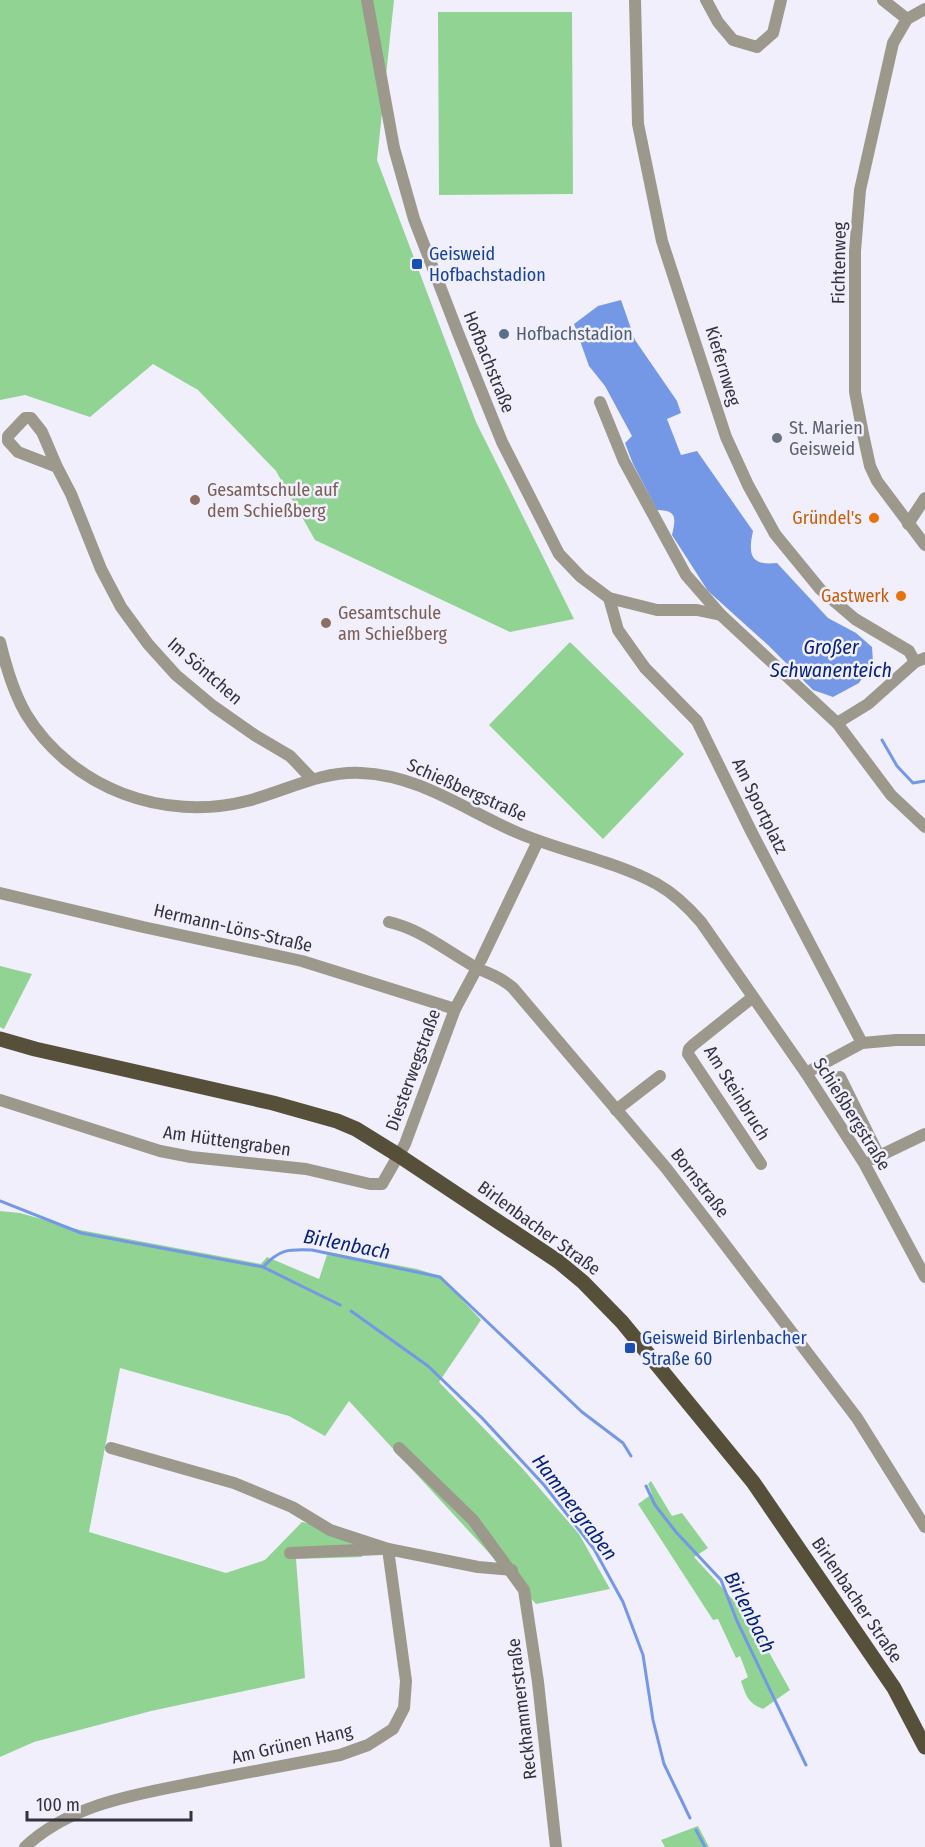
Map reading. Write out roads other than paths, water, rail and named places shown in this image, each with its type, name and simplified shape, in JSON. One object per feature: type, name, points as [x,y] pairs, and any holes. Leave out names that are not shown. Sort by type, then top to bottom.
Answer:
[{"type":"main road","name":"Birlenbacher Straße","points":[[0,1039],[316,1114],[357,1130],[559,1262],[583,1282],[622,1322],[753,1482],[894,1688],[925,1747]]},
{"type":"street","name":"Hofbachstraße","points":[[367,0],[382,92],[402,179],[418,229],[502,442],[559,554],[581,578],[609,598],[657,610],[697,610],[721,615]]},
{"type":"street","name":"Kiefernweg","points":[[635,0],[638,124],[662,241],[687,310],[726,437],[748,485],[775,534],[820,590],[855,619],[920,660]]},
{"type":"street","points":[[706,0],[718,22],[733,40],[757,48],[773,33],[781,0]]},
{"type":"street","points":[[883,0],[907,19],[925,9]]},
{"type":"street","name":"Fichtenweg","points":[[907,19],[893,43],[860,190],[855,251],[855,392],[870,465],[877,481],[925,545]]},
{"type":"street","points":[[600,402],[624,461],[686,575],[721,615],[837,723],[891,795],[925,827]]},
{"type":"street","name":"Im Söntchen","points":[[57,467],[105,578],[148,644],[176,675],[213,706],[290,756],[312,779]]},
{"type":"street","points":[[908,524],[925,498]]},
{"type":"street","name":"Am Sportplatz","points":[[609,598],[618,630],[645,668],[697,721],[752,833],[862,1043]]},
{"type":"street","name":"Schießbergstraße","points":[[0,642],[6,670],[26,713],[37,729],[68,762],[92,780],[122,794],[152,803],[193,808],[248,801],[312,779],[358,773],[380,774],[399,778],[446,796],[515,832],[538,841],[628,871],[657,884],[684,902],[722,951],[806,1073],[864,1163],[925,1277]]},
{"type":"street","points":[[837,723],[868,704],[920,660]]},
{"type":"street","name":"Schießbergstraße","points":[[479,964],[538,841]]},
{"type":"street","name":"Hermann-Löns-Straße","points":[[0,893],[302,961],[455,1009]]},
{"type":"street","name":"Bornstraße","points":[[389,922],[405,926],[479,964],[513,988],[666,1168],[857,1418],[925,1527]]},
{"type":"street","name":"Diesterwegstraße","points":[[382,1184],[405,1144],[455,1009],[479,964]]},
{"type":"street","name":"Am Steinbruch","points":[[753,997],[693,1045],[688,1054],[761,1164]]},
{"type":"street","points":[[806,1073],[862,1043],[925,1040]]},
{"type":"street","points":[[616,1110],[660,1076]]},
{"type":"street","points":[[840,1077],[879,1156]]},
{"type":"street","name":"Am Hüttengraben","points":[[0,1100],[160,1151],[191,1157],[306,1169],[369,1184],[382,1184]]},
{"type":"street","points":[[864,1163],[925,1134]]},
{"type":"street","points":[[111,1448],[234,1483],[292,1507],[330,1530],[388,1549],[478,1567],[512,1570]]},
{"type":"street","name":"Reckhammerstraße","points":[[399,1448],[461,1506],[512,1570],[524,1590],[538,1682],[556,1847]]},
{"type":"street","points":[[290,1552],[388,1549]]},
{"type":"street","name":"Am Grünen Hang","points":[[25,1847],[60,1822],[83,1810],[142,1793],[340,1755],[368,1745],[393,1729],[404,1708],[406,1681],[388,1549]]},
{"type":"water","name":"Großer Schwanenteich","points":[[621,300],[635,340],[677,401],[681,413],[667,419],[681,455],[697,451],[753,531],[751,552],[753,557],[761,562],[777,563],[828,618],[856,633],[872,647],[873,662],[859,683],[833,697],[813,690],[768,645],[708,591],[672,535],[674,516],[664,510],[657,510],[633,464],[625,443],[632,436],[605,386],[589,366],[574,324],[598,306]]},
{"type":"waterway","points":[[882,740],[897,766],[913,783],[925,781]]},
{"type":"waterway","name":"Birlenbach","points":[[0,1201],[81,1233],[263,1267],[285,1251],[312,1250],[440,1277],[582,1412],[623,1443],[631,1456]]},
{"type":"waterway","name":"Hammergraben","points":[[263,1267],[340,1305]]},
{"type":"waterway","name":"Hammergraben","points":[[351,1311],[428,1366],[482,1418],[544,1485],[594,1549],[623,1602],[643,1655],[653,1720],[664,1764],[690,1818]]},
{"type":"waterway","name":"Birlenbach","points":[[646,1486],[655,1505],[676,1532],[721,1580],[737,1621],[806,1765]]},
{"type":"waterway","name":"Hammergraben","points":[[696,1830],[705,1847]]},
{"type":"place","name":"Geisweid Hofbachstadion","points":[[417,264]]},
{"type":"place","name":"Hofbachstadion","points":[[504,334]]},
{"type":"place","name":"St. Marien Geisweid","points":[[777,438]]},
{"type":"place","name":"Gesamtschule auf dem Schießberg","points":[[195,500]]},
{"type":"place","name":"Gründel's","points":[[874,518]]},
{"type":"place","name":"Gastwerk","points":[[901,596]]},
{"type":"place","name":"Gesamtschule am Schießberg","points":[[326,623]]},
{"type":"place","name":"Geisweid Birlenbacher Straße 60","points":[[630,1348]]}]
